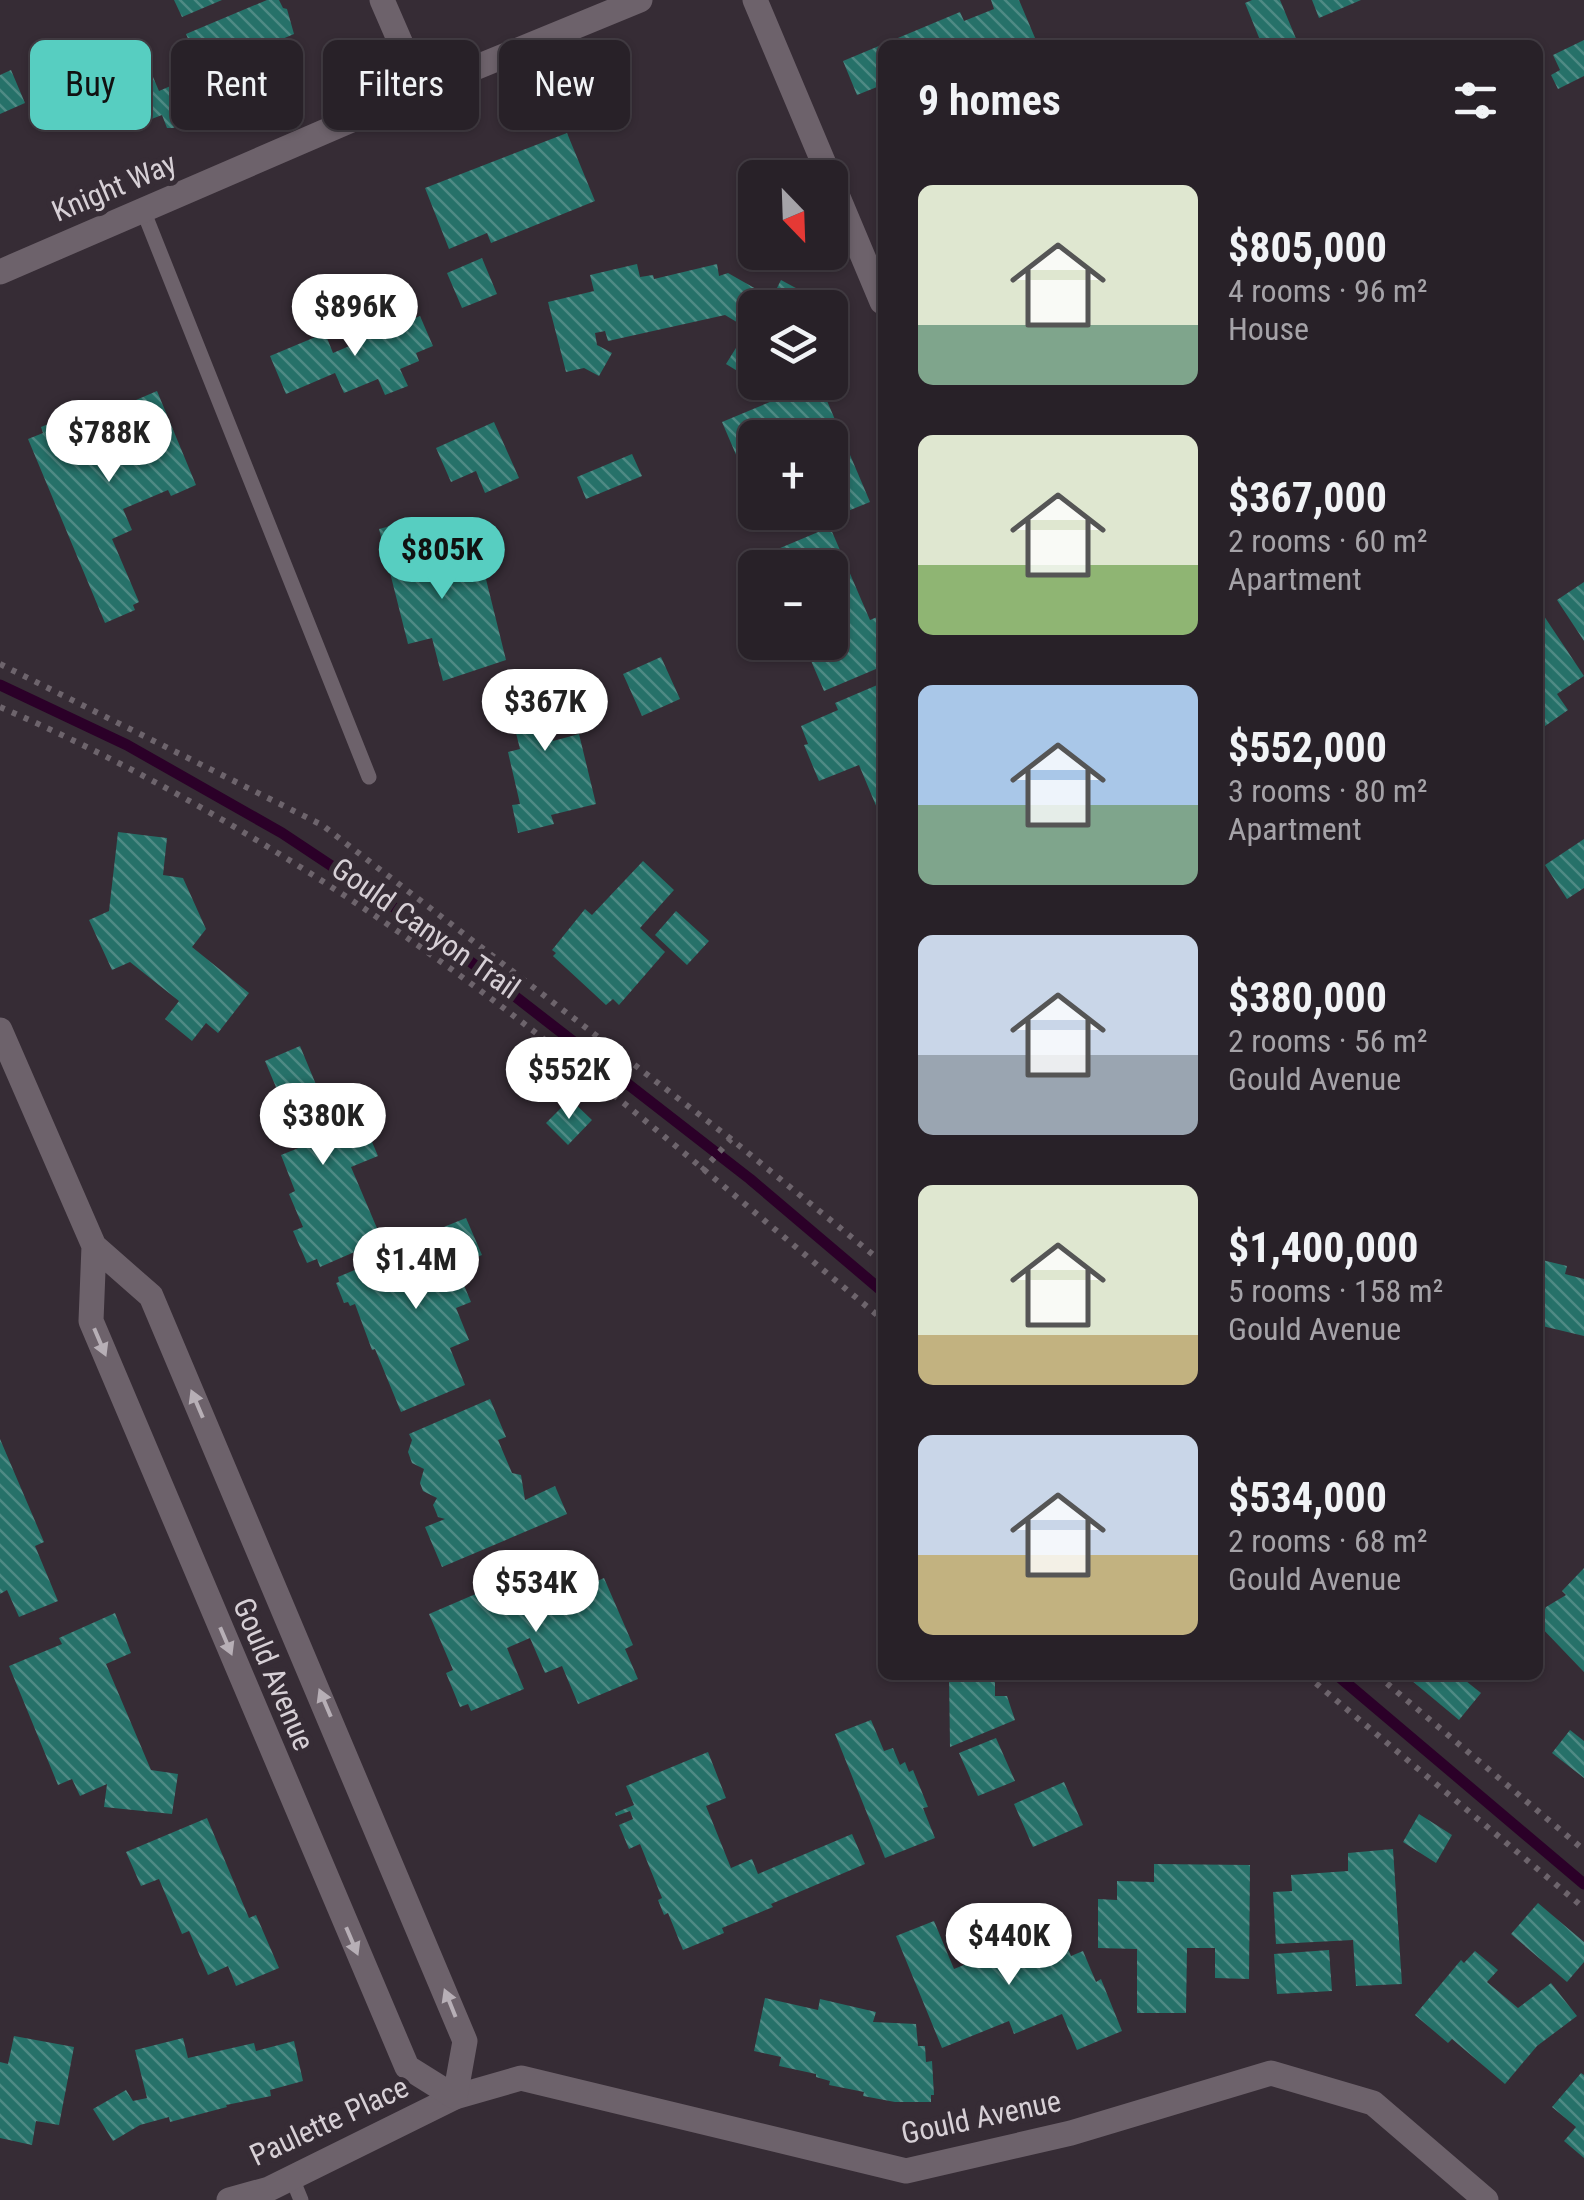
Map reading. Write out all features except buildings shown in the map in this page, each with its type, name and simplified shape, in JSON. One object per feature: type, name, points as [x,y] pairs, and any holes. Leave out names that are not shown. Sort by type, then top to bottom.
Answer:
[{"type":"street","points":[[382,0],[399,40]]},
{"type":"street","name":"Knight Way","points":[[479,66],[640,0]]},
{"type":"street","points":[[755,0],[822,160]]},
{"type":"street","name":"Knight Way","points":[[0,272],[328,130]]},
{"type":"street","points":[[848,221],[878,292]]},
{"type":"street","name":"Gould Avenue","points":[[0,1030],[94,1246],[92,1321],[407,2067],[456,2097],[520,2078],[906,2171],[1071,2133],[1271,2073],[1373,2103],[1486,2200]]},
{"type":"street","name":"Gould Avenue","points":[[94,1246],[151,1296],[365,1797],[465,2041],[456,2097]]},
{"type":"street","name":"Paulette Place","points":[[229,2200],[269,2189],[296,2189],[456,2097]]},
{"type":"lane","points":[[143,210],[369,777]]},
{"type":"path","points":[[0,664],[322,825],[730,1138],[878,1259]]},
{"type":"path","name":"Gould Canyon Trail","points":[[0,707],[78,741],[206,809],[390,925],[518,1019],[878,1316]]},
{"type":"path","points":[[702,1170],[730,1138]]},
{"type":"path","points":[[1312,1680],[1584,1908]]},
{"type":"path","points":[[1382,1680],[1584,1850]]},
{"type":"waterway","points":[[0,685],[127,745],[282,833],[440,938],[750,1179],[878,1288]]},
{"type":"waterway","points":[[1343,1680],[1584,1884]]}]
